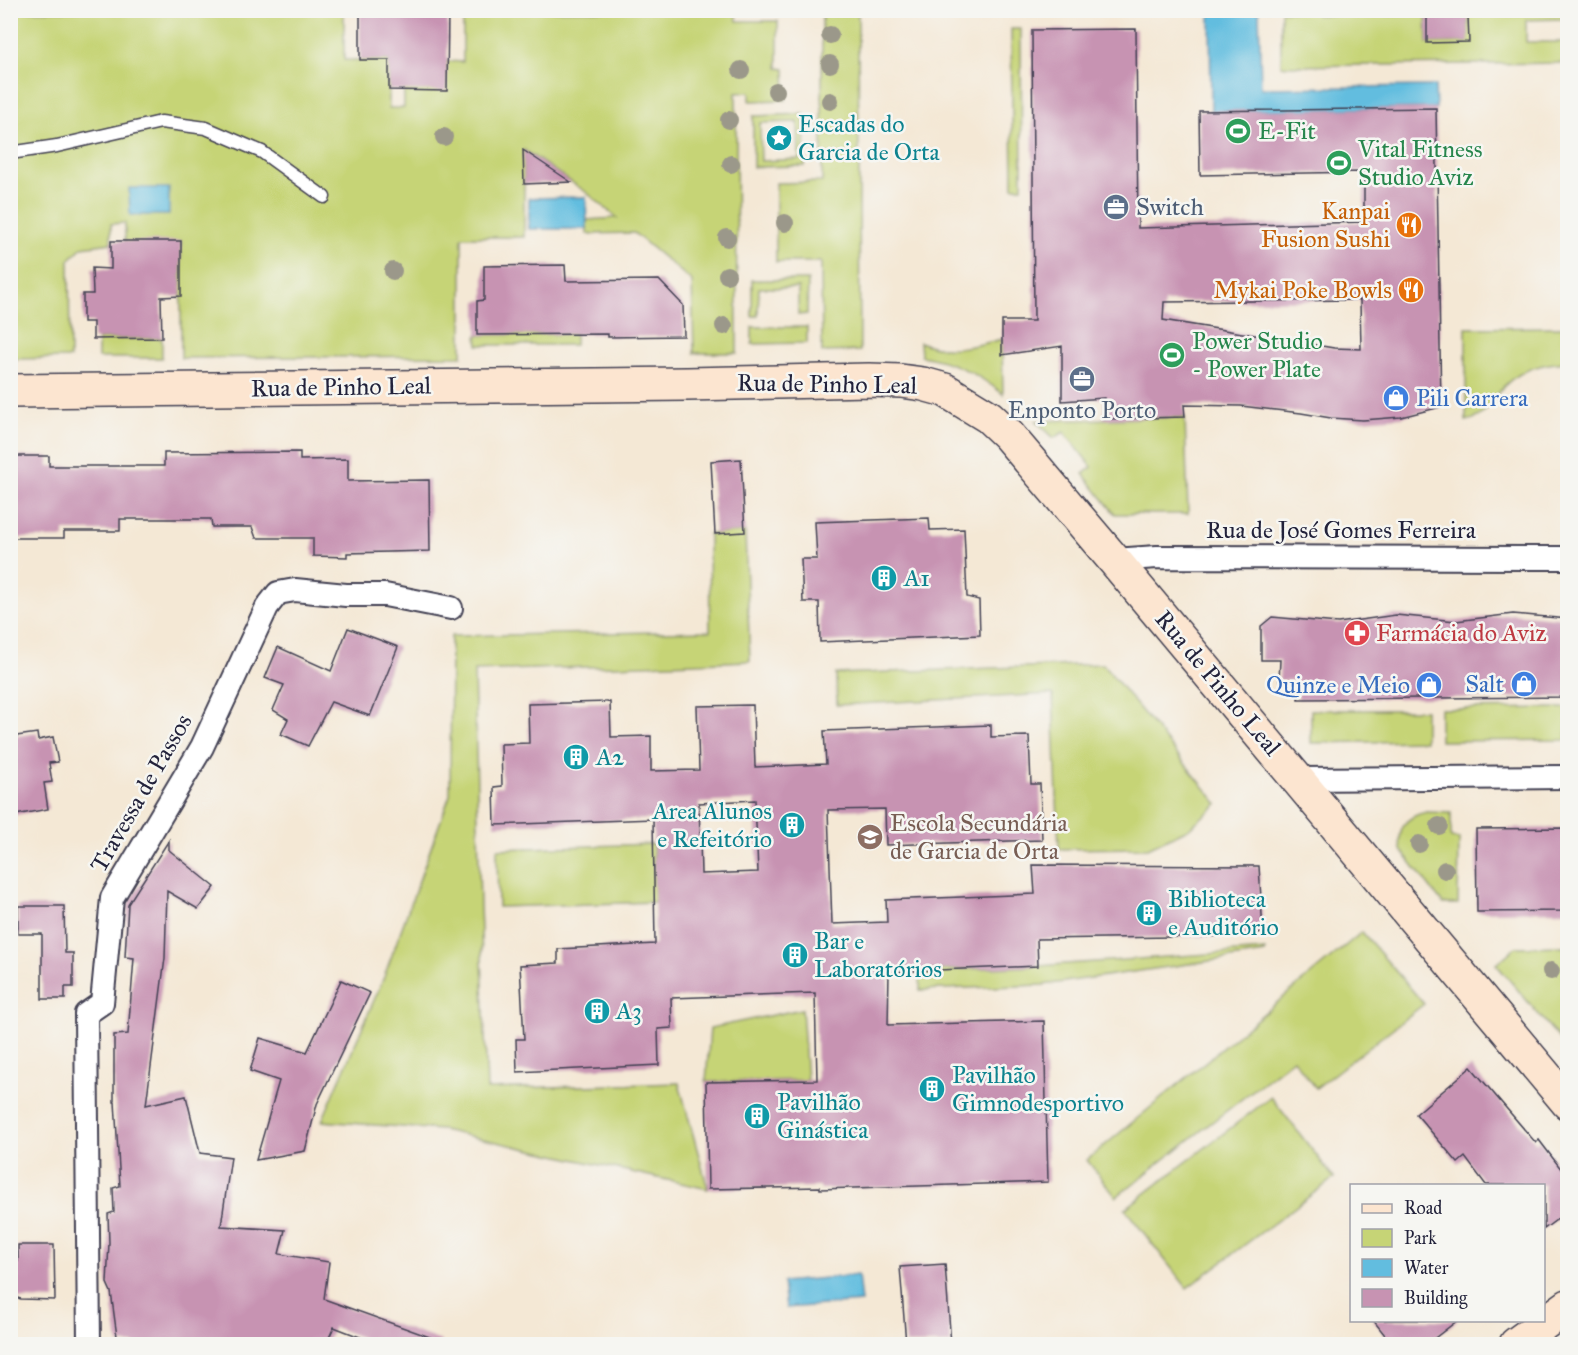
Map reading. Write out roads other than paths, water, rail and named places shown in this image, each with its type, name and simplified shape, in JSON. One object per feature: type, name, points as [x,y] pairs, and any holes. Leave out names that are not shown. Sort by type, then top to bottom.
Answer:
[{"type":"street","name":"Rua de Pinho Leal","points":[[10,391],[869,380],[901,381],[945,390],[988,417],[1008,435],[1568,1104]]},
{"type":"street","name":"Rua de José Gomes Ferreira","points":[[1114,560],[1157,557],[1568,558]]},
{"type":"street","name":"Travessa de Passos","points":[[89,1344],[86,1014],[102,1003],[112,898],[202,747],[267,607],[278,594],[295,590],[385,596],[451,608]]},
{"type":"street","points":[[1296,779],[1568,777]]},
{"type":"street","points":[[1516,1344],[1568,1306]]},
{"type":"lane","points":[[10,153],[57,146],[161,122],[206,128],[262,152],[324,197]]},
{"type":"water","points":[[1210,11],[1259,11],[1261,88],[1435,86],[1436,108],[1211,111]]},
{"type":"water","points":[[129,188],[169,188],[169,215],[130,215]]},
{"type":"water","points":[[586,197],[587,229],[529,229],[529,198]]},
{"type":"water","points":[[858,1275],[861,1302],[786,1308],[783,1282]]},
{"type":"place","name":"E-Fit","points":[[1238,131]]},
{"type":"place","name":"Escadas do Garcia de Orta","points":[[779,138]]},
{"type":"place","name":"Vital Fitness Studio Aviz","points":[[1339,163]]},
{"type":"place","name":"Switch","points":[[1116,207]]},
{"type":"place","name":"Kanpai Fusion Sushi","points":[[1409,225]]},
{"type":"place","name":"Mykai Poke Bowls","points":[[1411,290]]},
{"type":"place","name":"Power Studio - Power Plate","points":[[1172,355]]},
{"type":"place","name":"Enponto Porto","points":[[1082,379]]},
{"type":"place","name":"Pili Carrera","points":[[1396,398]]},
{"type":"place","name":"A1","points":[[884,578]]},
{"type":"place","name":"Farmácia do Aviz","points":[[1357,633]]},
{"type":"place","name":"Salt","points":[[1524,684]]},
{"type":"place","name":"Quinze e Meio","points":[[1429,685]]},
{"type":"place","name":"A2","points":[[576,757]]},
{"type":"place","name":"Area Alunos e Refeitório","points":[[792,825]]},
{"type":"place","name":"Escola Secundária de Garcia de Orta","points":[[870,837]]},
{"type":"place","name":"Biblioteca e Auditório","points":[[1149,913]]},
{"type":"place","name":"Bar e Laboratórios","points":[[795,955]]},
{"type":"place","name":"A3","points":[[597,1011]]},
{"type":"place","name":"Pavilhão Gimnodesportivo","points":[[932,1089]]},
{"type":"place","name":"Pavilhão Ginástica","points":[[757,1116]]}]
